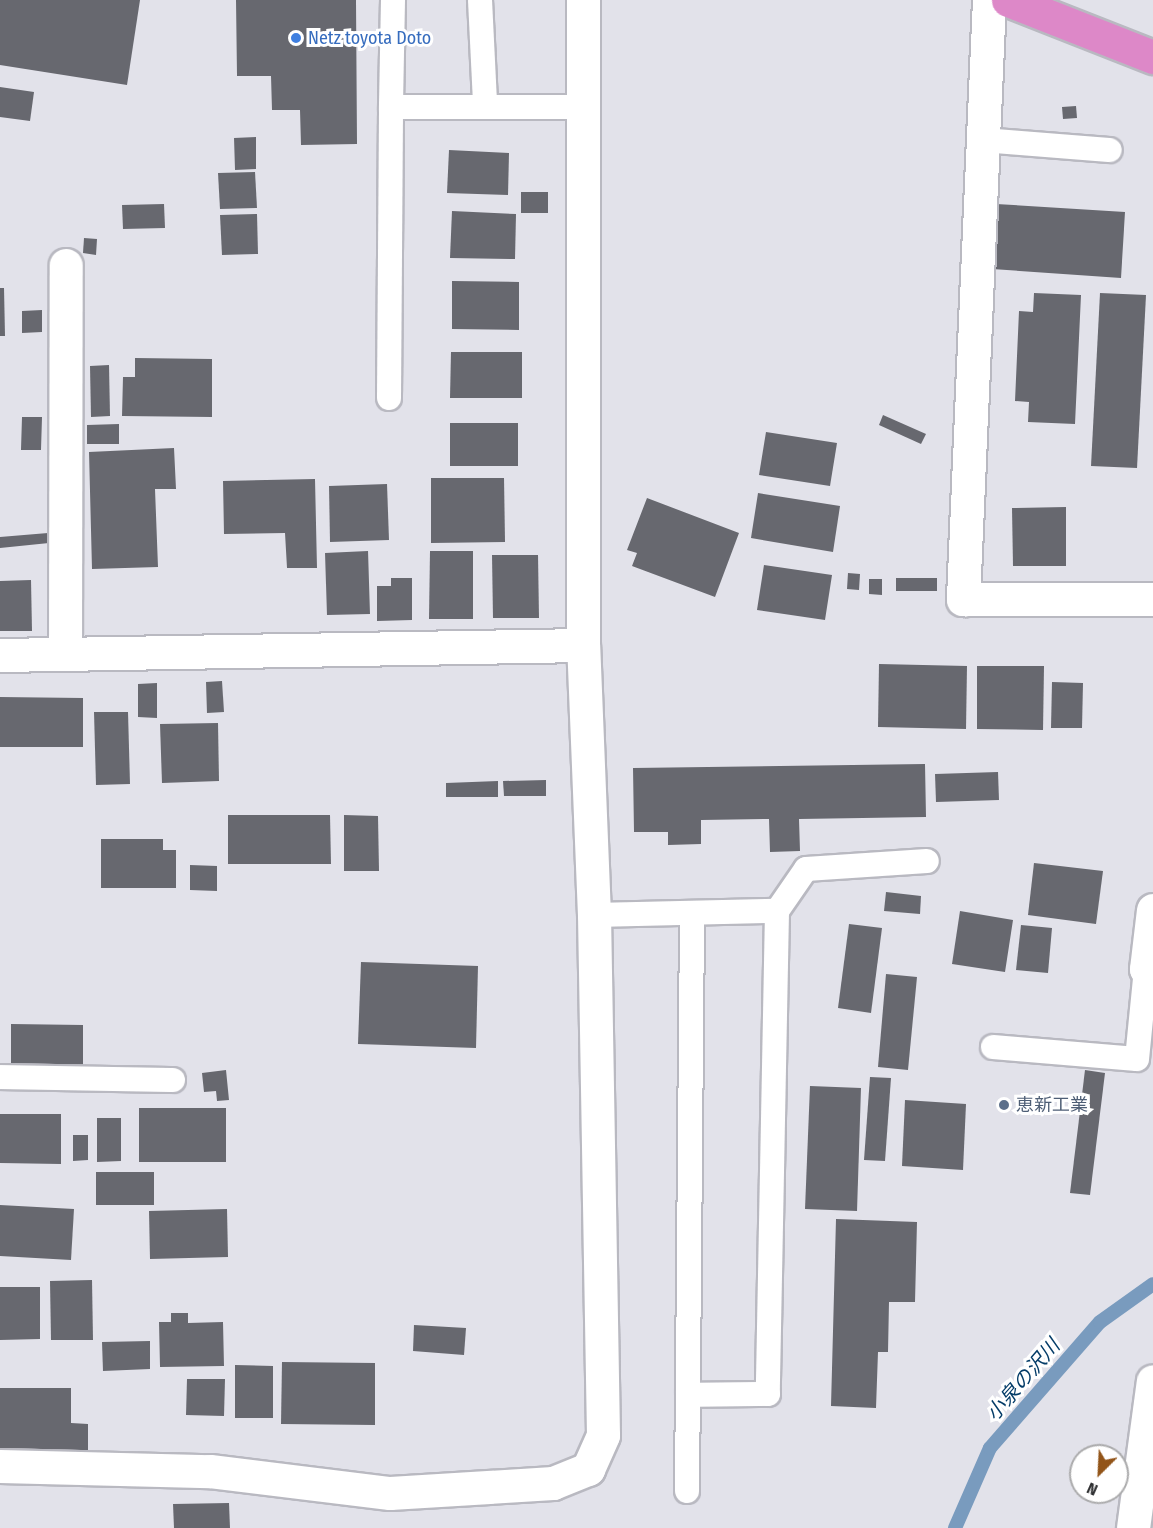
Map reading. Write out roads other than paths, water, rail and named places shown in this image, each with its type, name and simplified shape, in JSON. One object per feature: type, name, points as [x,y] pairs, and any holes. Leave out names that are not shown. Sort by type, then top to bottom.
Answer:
[{"type":"highway","points":[[1008,0],[1153,57]]},
{"type":"street","points":[[0,1466],[210,1471],[390,1493],[553,1483],[588,1469],[603,1435],[594,915],[583,645],[583,0]]},
{"type":"street","points":[[989,0],[963,599],[1153,599]]},
{"type":"street","points":[[65,653],[66,265]]},
{"type":"street","points":[[0,655],[583,645]]},
{"type":"street","points":[[1150,969],[1153,910]]},
{"type":"street","points":[[1133,1528],[1153,1380]]},
{"type":"lane","points":[[389,398],[393,0]]},
{"type":"lane","points":[[480,0],[485,103]]},
{"type":"lane","points":[[391,107],[485,103],[582,107]]},
{"type":"lane","points":[[982,140],[1110,150]]},
{"type":"lane","points":[[688,1395],[768,1394],[777,911],[806,869],[927,861]]},
{"type":"lane","points":[[594,915],[777,911]]},
{"type":"lane","points":[[687,1491],[692,913]]},
{"type":"lane","points":[[993,1047],[1137,1059],[1150,969]]},
{"type":"lane","points":[[0,1077],[173,1080]]},
{"type":"waterway","name":"小泉の沢川","points":[[955,1528],[990,1448],[1100,1322],[1153,1284]]},
{"type":"place","name":"Netz toyota Doto","points":[[296,38]]},
{"type":"place","name":"恵新工業","points":[[1004,1105]]}]
